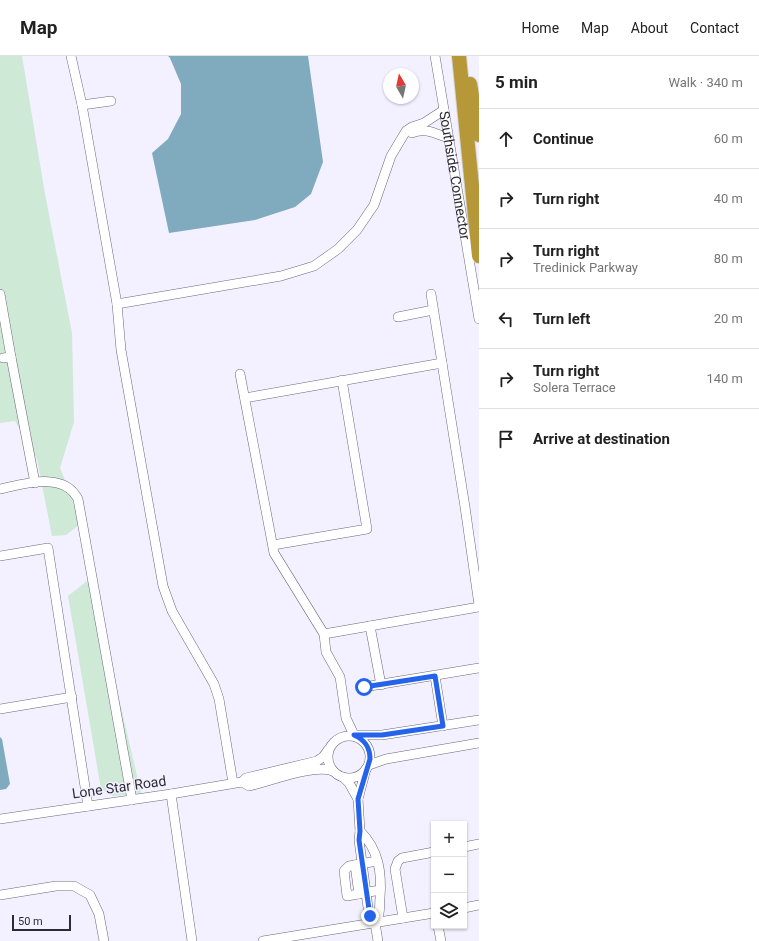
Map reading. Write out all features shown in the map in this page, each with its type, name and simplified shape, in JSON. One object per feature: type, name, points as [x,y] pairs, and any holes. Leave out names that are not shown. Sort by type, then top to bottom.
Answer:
[{"type":"highway","points":[[459,56],[479,256]]},
{"type":"highway","points":[[465,56],[479,135]]},
{"type":"street","points":[[72,56],[117,304],[121,350],[164,586],[172,611],[214,684],[219,700],[233,784]]},
{"type":"street","name":"Southside Connector","points":[[435,56],[479,319]]},
{"type":"street","points":[[82,105],[111,101]]},
{"type":"street","points":[[117,304],[281,276],[314,266],[338,249],[357,230],[374,205],[391,156],[405,135],[406,131],[412,127],[424,123],[444,110]]},
{"type":"street","points":[[405,135],[427,130],[448,138]]},
{"type":"street","points":[[0,294],[7,357],[35,483]]},
{"type":"street","points":[[324,634],[479,606],[431,294]]},
{"type":"street","points":[[398,317],[433,310]]},
{"type":"street","points":[[245,398],[442,362]]},
{"type":"street","points":[[240,374],[274,554],[324,634],[326,652],[340,677],[346,718],[354,735],[368,747],[370,759],[358,799],[360,831],[358,864],[362,894],[370,916],[375,923],[378,941]]},
{"type":"street","points":[[272,545],[367,529],[342,380]]},
{"type":"street","points":[[0,489],[51,482],[64,484],[75,492],[78,499],[132,800]]},
{"type":"street","points":[[0,556],[48,548],[88,806]]},
{"type":"street","points":[[370,626],[381,684]]},
{"type":"street","points":[[364,687],[479,668]]},
{"type":"street","points":[[435,676],[443,726]]},
{"type":"street","points":[[0,709],[72,697]]},
{"type":"street","points":[[340,737],[346,718]]},
{"type":"street","points":[[358,799],[349,783],[333,771],[328,761],[328,750],[335,740],[346,735],[382,735],[479,720]]},
{"type":"street","points":[[343,777],[354,778],[359,776],[368,767],[386,759],[479,743]]},
{"type":"street","name":"Lone Star Road","points":[[0,819],[233,784],[242,782],[246,778],[317,761],[323,757],[328,750]]},
{"type":"street","name":"Lone Star Road","points":[[242,782],[249,786],[315,770],[327,769],[333,771]]},
{"type":"street","points":[[171,794],[192,941]]},
{"type":"street","points":[[360,831],[367,838],[377,861],[381,875],[380,914],[375,923]]},
{"type":"street","points":[[467,846],[479,844]]},
{"type":"street","points":[[403,918],[395,869],[398,861],[402,858],[431,853]]},
{"type":"street","points":[[377,861],[349,866],[344,871],[347,896],[380,890]]},
{"type":"street","points":[[0,896],[56,886],[74,886],[90,895],[99,914],[104,941]]},
{"type":"street","points":[[467,907],[479,905]]},
{"type":"street","points":[[263,941],[316,937],[375,923],[431,913]]},
{"type":"street","points":[[439,929],[441,941]]},
{"type":"green space","points":[[0,56],[22,56],[45,194],[72,333],[74,422],[60,468],[71,495],[79,525],[66,535],[52,536],[37,459],[15,421],[0,423]]},
{"type":"green space","points":[[91,578],[141,793],[113,796],[101,789],[68,596]]},
{"type":"water","points":[[168,56],[308,56],[323,162],[311,194],[295,207],[255,220],[169,233],[152,153],[168,139],[181,114],[181,84]]},
{"type":"water","points":[[0,737],[2,739],[10,784],[6,789],[0,790]]},
{"type":"route","points":[[364,687],[435,676],[443,726],[382,735],[354,735],[364,742],[370,753],[369,765],[358,799],[360,831],[359,840],[370,916]]}]
